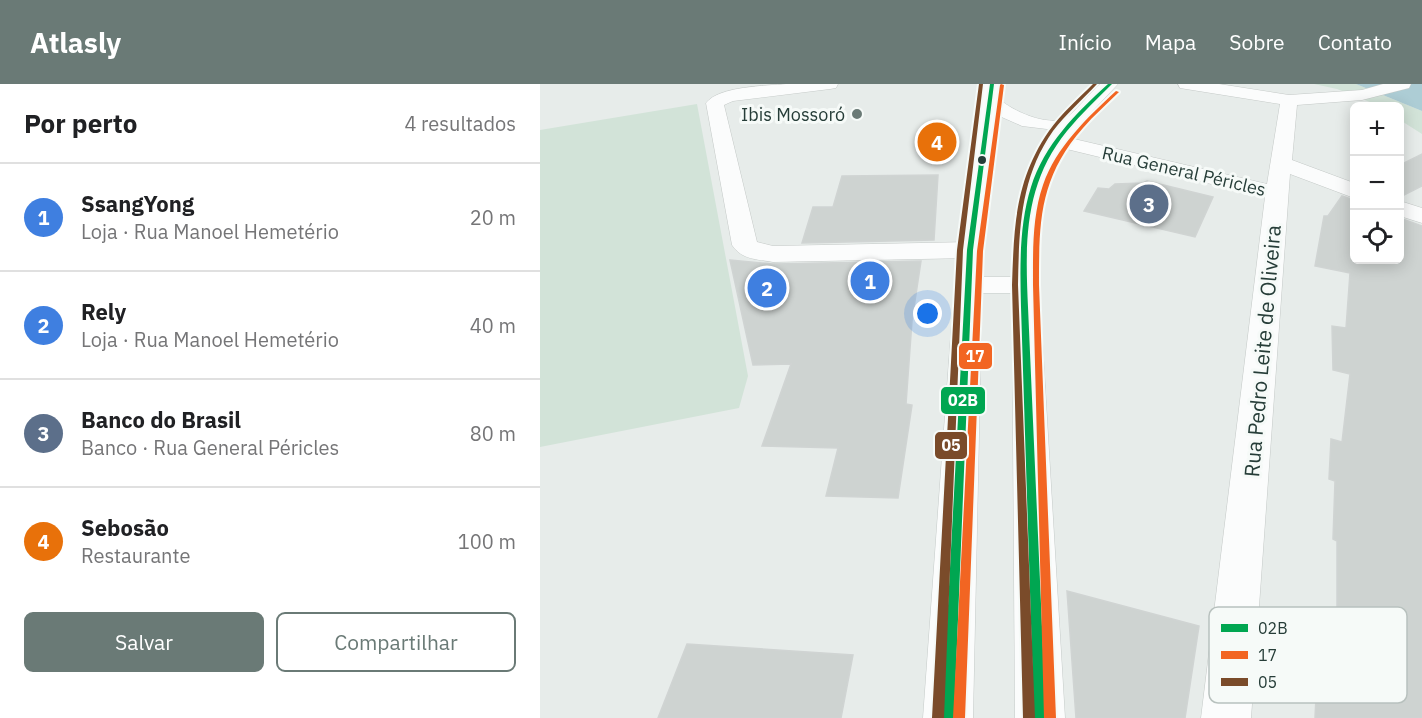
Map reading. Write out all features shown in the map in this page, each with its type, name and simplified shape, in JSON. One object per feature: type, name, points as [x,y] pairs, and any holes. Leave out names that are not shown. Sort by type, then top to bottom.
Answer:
[{"type":"street","points":[[830,84],[729,96],[715,103],[745,245],[752,251],[773,254],[970,250]]},
{"type":"street","points":[[1040,718],[1025,285],[1028,222],[1033,189],[1066,131],[1110,84]]},
{"type":"street","points":[[1186,84],[1289,100],[1362,95],[1403,84]]},
{"type":"street","points":[[948,718],[970,250],[991,92]]},
{"type":"street","name":"Rua General Péricles","points":[[991,92],[1008,116],[1026,123],[1055,126],[1066,131],[1279,178],[1350,190]]},
{"type":"street","name":"Rua Pedro Leite de Oliveira","points":[[1237,607],[1279,178],[1289,100]]},
{"type":"street","points":[[1404,209],[1422,216]]},
{"type":"street","points":[[968,285],[1025,285]]},
{"type":"street","name":"Rua Pedro Leite de Oliveira","points":[[1226,718],[1227,703]]},
{"type":"green space","points":[[1314,84],[1356,84],[1400,102],[1370,102],[1337,89]]},
{"type":"green space","points":[[697,104],[748,376],[739,408],[540,447],[540,130]]},
{"type":"green space","points":[[1404,104],[1422,111],[1422,134],[1404,123]]},
{"type":"water","points":[[1356,84],[1422,84],[1422,111]]},
{"type":"building","points":[[1422,154],[1422,186],[1404,195],[1404,163]]},
{"type":"building","points":[[938,175],[934,240],[802,243],[813,207],[833,207],[842,176]]},
{"type":"building","points":[[1147,181],[1213,197],[1195,237],[1084,211],[1098,188],[1109,189],[1115,184]]},
{"type":"building","points":[[1342,196],[1350,199],[1350,264],[1404,264],[1404,219],[1422,226],[1422,718],[1315,718],[1316,703],[1407,703],[1407,607],[1337,607],[1337,541],[1333,539],[1335,481],[1329,479],[1331,439],[1342,442],[1350,374],[1333,370],[1332,326],[1346,328],[1350,273],[1315,266],[1324,216],[1328,216]]},
{"type":"building","points":[[730,260],[773,264],[921,261],[912,321],[906,404],[912,405],[898,498],[826,496],[838,448],[762,446],[791,364],[753,365]]},
{"type":"building","points":[[1067,591],[1199,626],[1185,718],[1076,718]]},
{"type":"building","points":[[687,644],[853,655],[841,718],[658,718]]},
{"type":"transit line","name":"05","points":[[938,718],[960,250],[981,84]]},
{"type":"transit line","name":"02B","points":[[948,718],[970,250],[992,84]]},
{"type":"transit line","name":"05","points":[[1029,718],[1015,285],[1018,223],[1028,174],[1038,152],[1052,130],[1095,84]]},
{"type":"transit line","name":"02B","points":[[1040,718],[1024,307],[1025,232],[1033,188],[1046,158],[1064,131],[1110,84]]},
{"type":"transit line","name":"17","points":[[959,718],[980,251],[1002,85]]},
{"type":"transit line","name":"17","points":[[1050,718],[1036,285],[1038,222],[1045,185],[1060,155],[1092,115],[1117,92]]},
{"type":"place","name":"Ibis Mossoró","points":[[857,114]]},
{"type":"place","name":"Sebosão","points":[[937,142]]},
{"type":"place","name":"Banco do Brasil","points":[[1149,204]]},
{"type":"place","name":"SsangYong","points":[[870,281]]},
{"type":"place","name":"Rely","points":[[767,288]]}]
